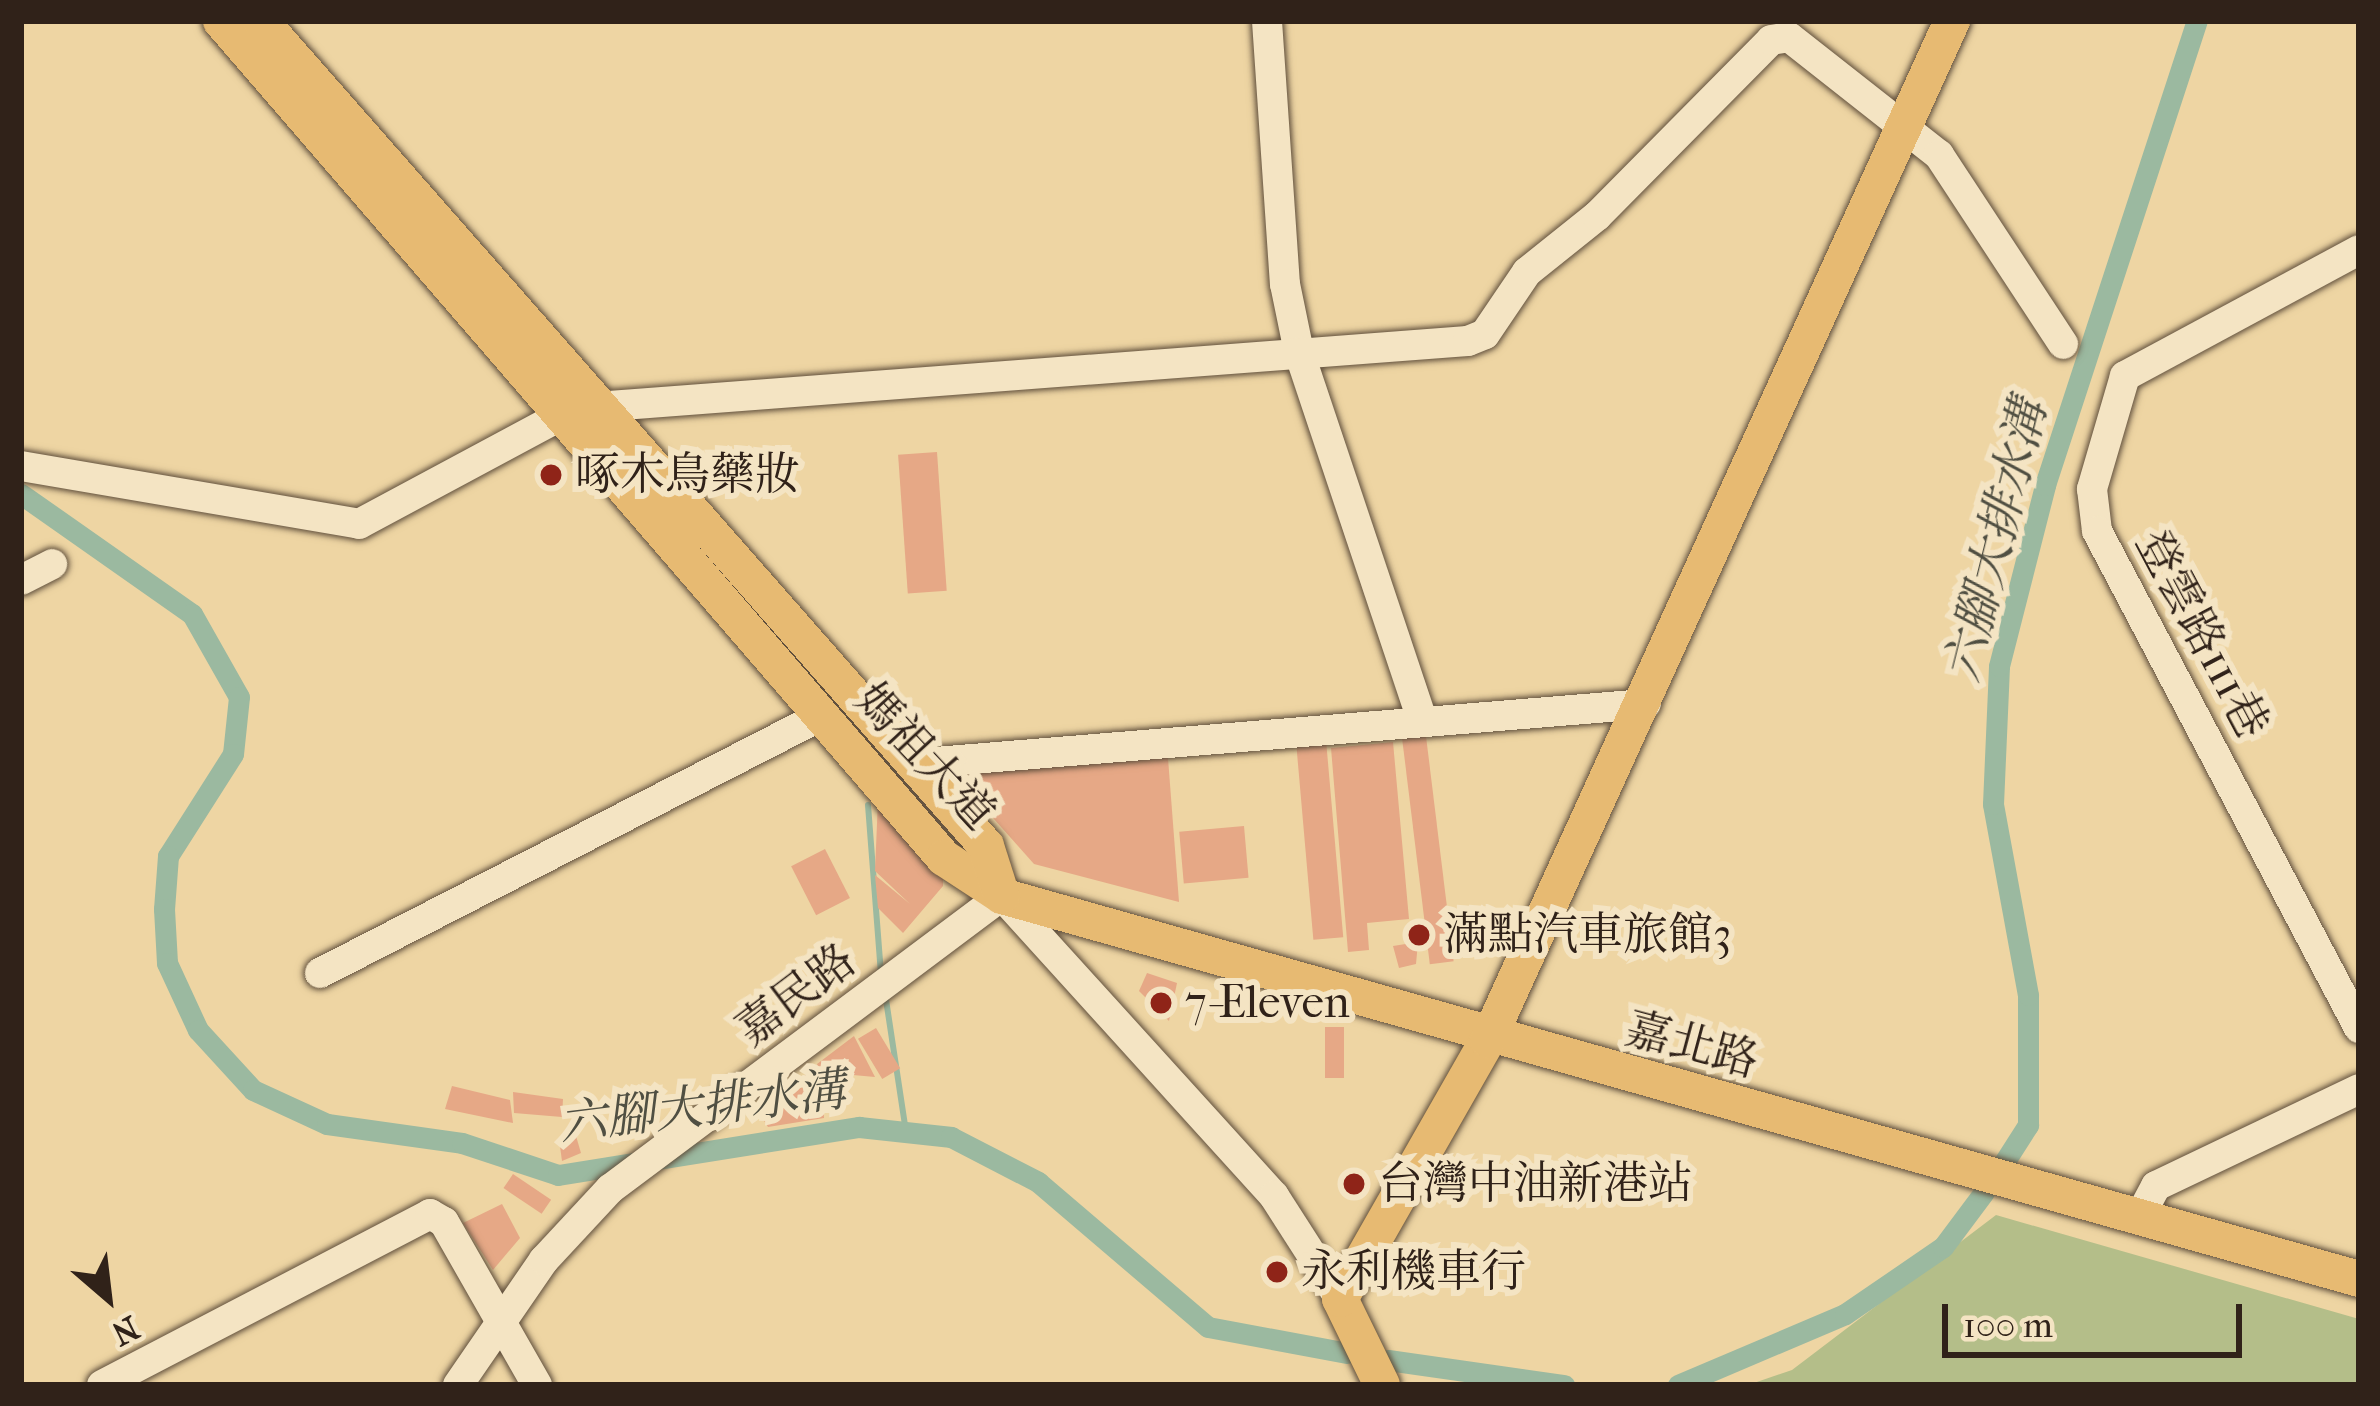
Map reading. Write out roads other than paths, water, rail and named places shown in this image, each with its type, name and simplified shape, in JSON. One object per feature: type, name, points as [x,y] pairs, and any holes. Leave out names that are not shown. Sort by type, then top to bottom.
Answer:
[{"type":"main road","name":"媽祖大道","points":[[220,21],[986,846],[1002,896]]},
{"type":"main road","name":"媽祖大道","points":[[261,21],[820,716],[944,858],[1002,896]]},
{"type":"main road","points":[[1382,1385],[1340,1299],[1488,1040],[1646,704],[1952,21]]},
{"type":"main road","name":"嘉北路","points":[[1002,896],[1488,1040],[2359,1279]]},
{"type":"street","points":[[1267,21],[1285,284],[1299,352],[1421,716]]},
{"type":"street","points":[[21,466],[359,524],[579,411],[1484,334],[1528,272],[1771,40],[1789,37],[1940,155],[2063,344]]},
{"type":"street","name":"登雲路111巷","points":[[2359,250],[2125,376],[2092,489],[2097,531],[2359,1028]]},
{"type":"street","points":[[21,580],[52,564]]},
{"type":"street","points":[[911,764],[1421,716],[1646,704]]},
{"type":"street","points":[[320,973],[820,716]]},
{"type":"street","points":[[1002,896],[1274,1196],[1340,1299]]},
{"type":"street","name":"嘉民路","points":[[458,1385],[500,1317],[610,1190],[1002,896]]},
{"type":"street","points":[[2140,1216],[2156,1186],[2359,1089]]},
{"type":"street","points":[[103,1385],[430,1214],[445,1222],[478,1293],[500,1317],[537,1385]]},
{"type":"waterway","name":"六腳大排水溝","points":[[2005,1161],[2028,1125],[2028,995],[1993,804],[1999,666],[2045,485],[2197,21]]},
{"type":"waterway","name":"六腳大排水溝","points":[[21,494],[192,614],[239,697],[233,754],[168,856],[164,909],[167,963],[198,1030],[253,1090],[327,1124],[462,1143],[558,1175],[859,1127],[951,1137],[1038,1182],[1208,1327],[1347,1353]]},
{"type":"waterway","points":[[868,805],[881,974]]},
{"type":"waterway","points":[[885,993],[906,1132]]},
{"type":"waterway","name":"六腳大排水溝","points":[[1678,1385],[1845,1314],[1943,1247],[1984,1192]]},
{"type":"waterway","name":"六腳大排水溝","points":[[1388,1360],[1564,1385]]},
{"type":"place","name":"啄木鳥藥妝","points":[[551,475]]},
{"type":"place","name":"滿點汽車旅館3","points":[[1419,935]]},
{"type":"place","name":"7-Eleven","points":[[1161,1003]]},
{"type":"place","name":"台灣中油新港站","points":[[1354,1184]]},
{"type":"place","name":"永利機車行","points":[[1277,1272]]}]
